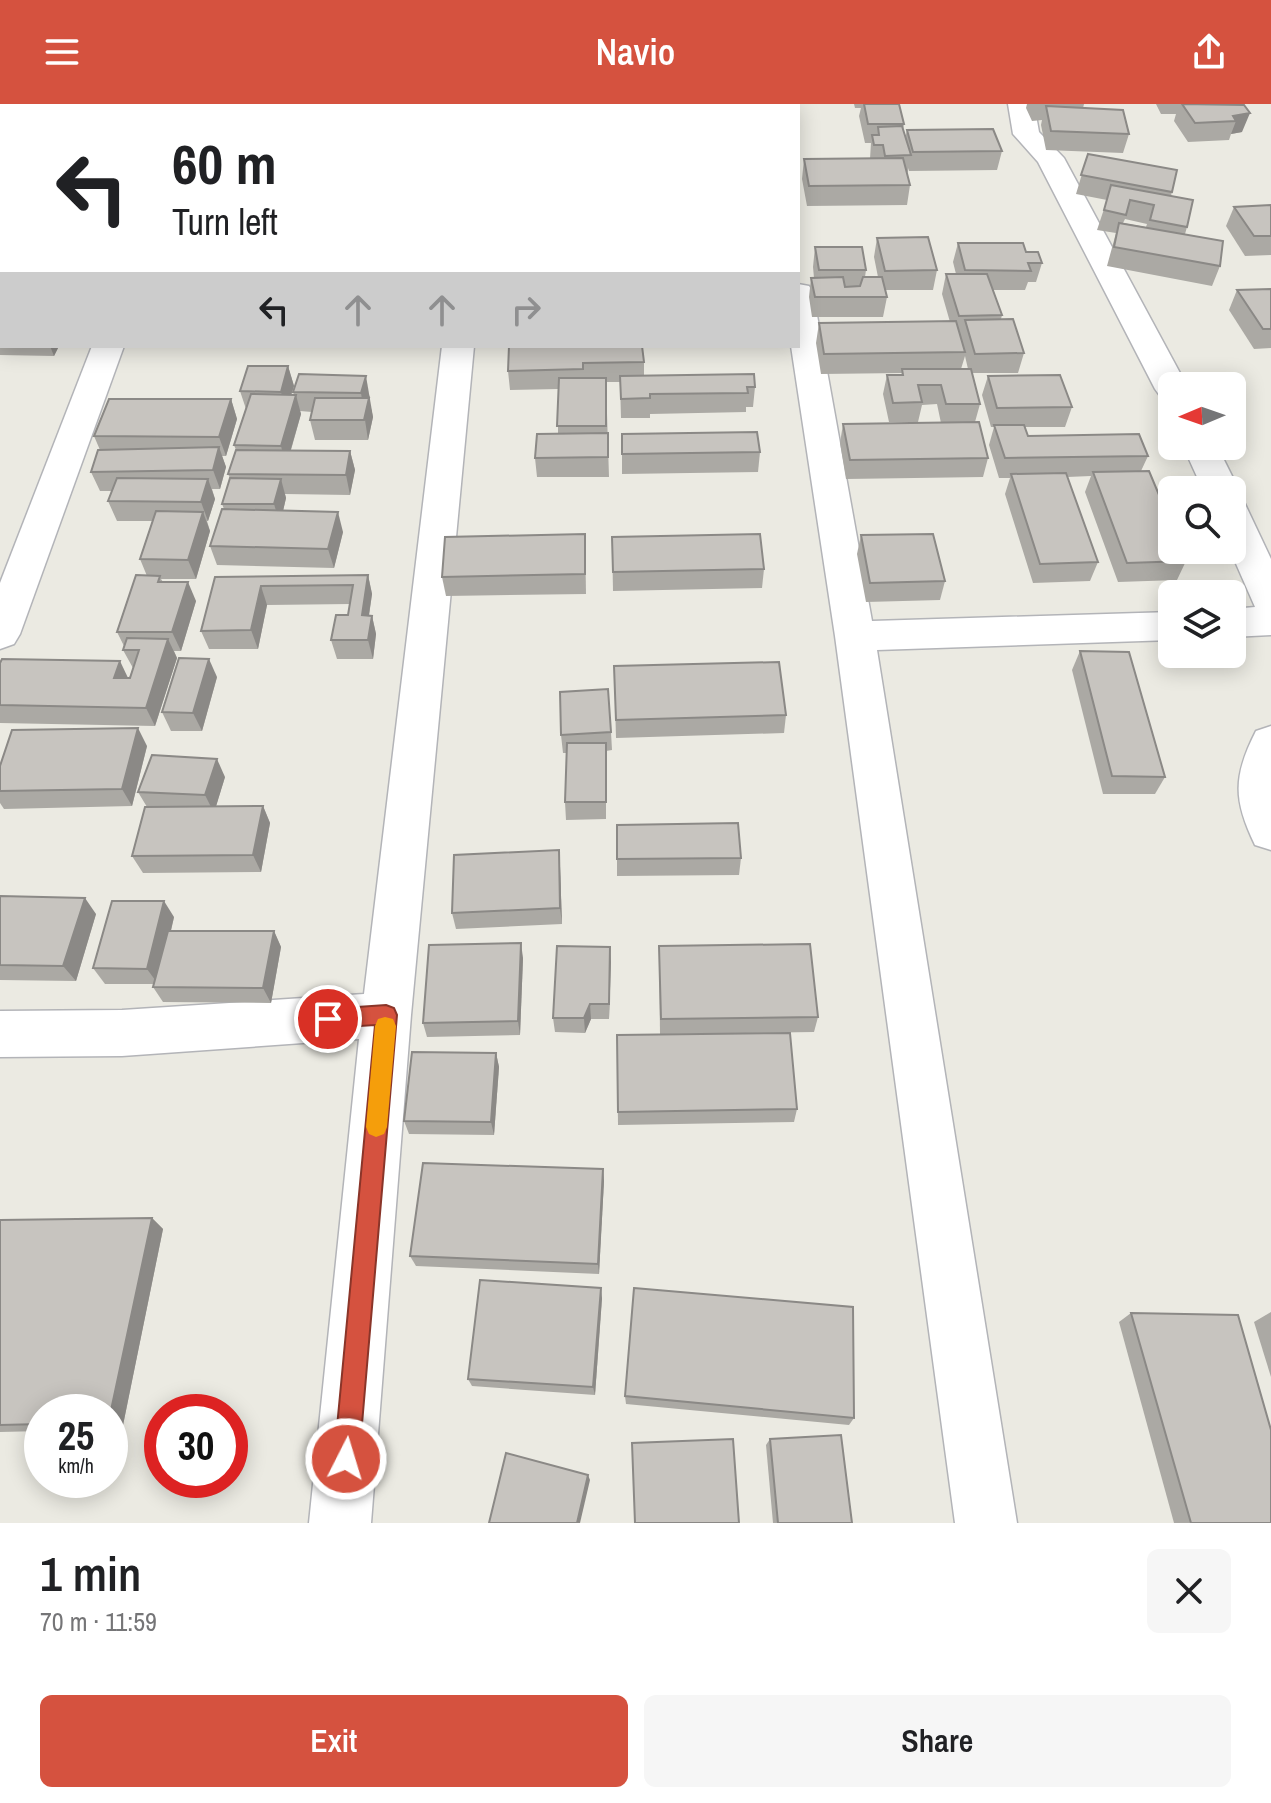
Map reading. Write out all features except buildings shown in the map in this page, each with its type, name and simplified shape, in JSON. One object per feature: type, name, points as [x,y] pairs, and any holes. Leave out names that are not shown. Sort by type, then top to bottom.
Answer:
[{"type":"street","points":[[1021,104],[1026,134],[1050,158],[1163,372]]},
{"type":"street","points":[[800,305],[855,636],[986,1523]]},
{"type":"street","points":[[0,634],[107,348]]},
{"type":"street","points":[[340,1523],[386,1015],[458,348]]},
{"type":"street","points":[[1246,545],[1271,601]]},
{"type":"street","points":[[1246,622],[1271,621]]},
{"type":"street","points":[[855,636],[1158,626]]},
{"type":"street","points":[[1271,743],[1256,782],[1258,801],[1271,832]]},
{"type":"street","points":[[0,1034],[122,1033],[386,1015]]},
{"type":"slow traffic","points":[[376,1127],[385,1026]]},
{"type":"route","points":[[328,1019],[386,1015],[346,1459]]}]
